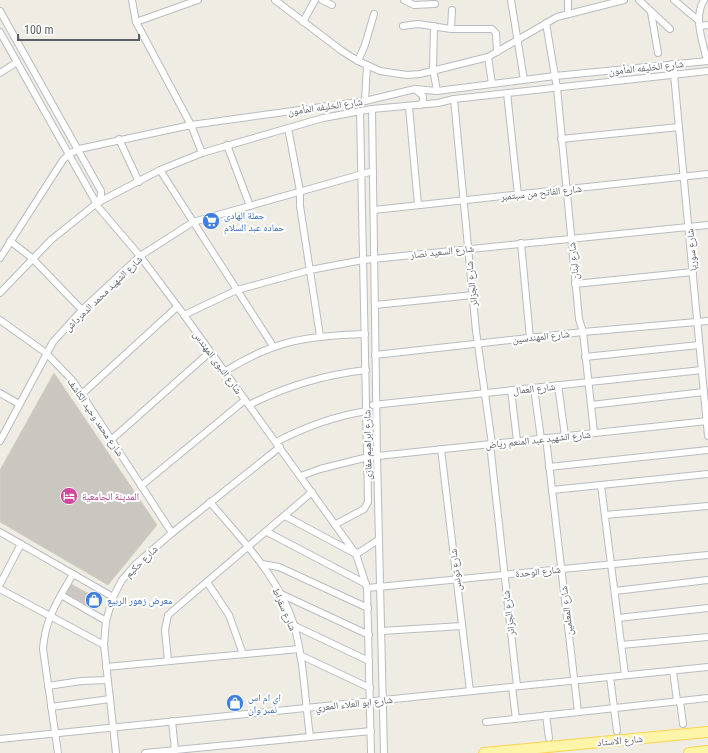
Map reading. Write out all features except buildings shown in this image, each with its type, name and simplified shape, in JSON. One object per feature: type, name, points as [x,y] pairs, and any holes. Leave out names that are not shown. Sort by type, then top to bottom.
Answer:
[{"type":"main road","name":"شارع الاستاد","points":[[484,753],[559,749],[708,732]]},
{"type":"main road","points":[[689,753],[708,751]]},
{"type":"street","points":[[132,0],[136,22],[191,125],[202,153]]},
{"type":"street","points":[[136,22],[198,0]]},
{"type":"street","points":[[275,0],[342,51],[367,65],[393,74],[420,74],[488,57],[546,23],[568,13],[603,3],[624,0]]},
{"type":"street","points":[[303,22],[315,0]]},
{"type":"street","points":[[322,0],[332,5]]},
{"type":"street","points":[[406,0],[418,5],[435,4]]},
{"type":"street","points":[[511,0],[524,80]]},
{"type":"street","points":[[568,0],[568,13]]},
{"type":"street","points":[[639,0],[670,30]]},
{"type":"street","points":[[674,0],[699,23],[708,25]]},
{"type":"street","points":[[704,0],[700,9],[699,23],[708,61]]},
{"type":"street","points":[[451,29],[452,10]]},
{"type":"street","points":[[0,11],[79,149],[101,191],[101,196],[97,204]]},
{"type":"street","points":[[651,12],[658,53]]},
{"type":"street","points":[[358,60],[369,35],[374,14]]},
{"type":"street","points":[[0,23],[7,23]]},
{"type":"street","name":"شارع لبنان","points":[[546,23],[555,76],[580,325],[583,332],[594,433]]},
{"type":"street","points":[[403,26],[418,24],[451,29],[492,29],[496,33],[498,52]]},
{"type":"street","points":[[434,26],[433,70],[437,91]]},
{"type":"street","name":"شارع النبوى المهندس","points":[[0,32],[97,204],[140,256],[336,524]]},
{"type":"street","points":[[488,57],[492,84]]},
{"type":"street","name":"شارع الخليفه المأمون","points":[[0,258],[10,240],[63,160],[69,154],[79,149],[119,139],[191,125],[365,101],[415,89],[437,91],[555,76],[708,61]]},
{"type":"street","points":[[0,73],[17,62]]},
{"type":"street","name":"شارع سوريا","points":[[673,64],[708,436]]},
{"type":"street","points":[[365,101],[367,65]]},
{"type":"street","name":"شارع الخليفه المأمون","points":[[0,293],[32,258],[51,240],[97,204],[160,170],[202,153],[227,145],[324,118],[372,109],[409,107],[454,99],[708,71]]},
{"type":"street","points":[[415,89],[423,96],[423,101],[420,105]]},
{"type":"street","points":[[507,93],[518,195]]},
{"type":"street","name":"شارع الجزائر","points":[[454,99],[478,343],[486,393],[504,575],[516,719]]},
{"type":"street","points":[[409,107],[418,205]]},
{"type":"street","name":"شارع ابراهيم مغازى","points":[[372,109],[376,456],[384,753]]},
{"type":"street","name":"شارع ابراهيم مغازى","points":[[336,524],[367,506],[368,499],[360,111]]},
{"type":"street","points":[[562,139],[679,126]]},
{"type":"street","points":[[288,128],[300,191],[300,206],[320,336]]},
{"type":"street","points":[[119,139],[138,182]]},
{"type":"street","points":[[227,145],[250,206]]},
{"type":"street","points":[[160,170],[273,346]]},
{"type":"street","name":"شارع الشهيد محمد الدمرداش","points":[[0,441],[2,433],[46,353],[62,331],[82,310],[140,256],[193,222],[373,171]]},
{"type":"street","name":"شارع الفاتح من سبتمبر","points":[[374,210],[708,174]]},
{"type":"street","name":"شارع السعيد نصار","points":[[184,315],[237,290],[310,270],[374,258],[708,225]]},
{"type":"street","points":[[10,240],[32,258],[82,310]]},
{"type":"street","points":[[521,243],[530,338]]},
{"type":"street","points":[[576,284],[693,272]]},
{"type":"street","points":[[375,305],[473,295]]},
{"type":"street","points":[[82,394],[177,307]]},
{"type":"street","name":"شارع محمد وحيد الكاشف","points":[[0,320],[46,353],[60,366],[82,394],[172,533]]},
{"type":"street","name":"شارع المهندسين","points":[[375,355],[583,332],[708,321]]},
{"type":"street","points":[[224,372],[240,362],[273,346],[320,336],[364,334]]},
{"type":"street","points":[[586,357],[700,345]]},
{"type":"street","points":[[111,440],[210,352]]},
{"type":"street","points":[[141,486],[247,402],[299,383],[341,372],[366,370]]},
{"type":"street","name":"شارع العمال","points":[[278,445],[294,433],[329,419],[367,409],[376,405],[702,370]]},
{"type":"street","points":[[558,385],[565,436]]},
{"type":"street","name":"شارع المعلمين","points":[[534,388],[550,467],[578,712]]},
{"type":"street","points":[[511,390],[517,441]]},
{"type":"street","points":[[591,405],[704,392]]},
{"type":"street","points":[[0,393],[19,404]]},
{"type":"street","name":"شارع الشهيد عبد المنعم رياض","points":[[301,476],[320,469],[368,457],[707,421]]},
{"type":"street","name":"شارع حكيم","points":[[116,753],[104,645],[106,622],[113,597],[122,580],[136,564],[278,445]]},
{"type":"street","name":"شارع تونس","points":[[441,449],[470,691]]},
{"type":"street","points":[[550,467],[708,450]]},
{"type":"street","points":[[552,490],[708,474]]},
{"type":"street","points":[[601,485],[625,675]]},
{"type":"street","points":[[168,661],[165,630],[168,615],[312,492]]},
{"type":"street","name":"شارع سقراط","points":[[210,502],[262,564],[280,594],[293,625],[299,652],[310,737]]},
{"type":"street","points":[[605,515],[708,506]]},
{"type":"street","points":[[285,516],[356,554]]},
{"type":"street","points":[[336,524],[356,554],[367,586],[371,753]]},
{"type":"street","points":[[0,532],[113,597]]},
{"type":"street","points":[[267,532],[367,586]]},
{"type":"street","points":[[356,554],[378,540]]},
{"type":"street","points":[[0,584],[21,544]]},
{"type":"street","name":"شارع الوحدة","points":[[367,586],[504,575],[708,555]]},
{"type":"street","points":[[262,564],[279,566],[368,608]]},
{"type":"street","points":[[58,753],[43,649],[49,616],[72,574]]},
{"type":"street","points":[[614,591],[708,580]]},
{"type":"street","points":[[207,582],[228,615],[243,654]]},
{"type":"street","points":[[0,589],[104,645]]},
{"type":"street","points":[[280,594],[369,635]]},
{"type":"street","points":[[61,595],[106,622]]},
{"type":"street","points":[[618,618],[708,608]]},
{"type":"street","points":[[293,625],[369,661]]},
{"type":"street","points":[[381,631],[462,626]]},
{"type":"street","points":[[622,645],[708,637]]},
{"type":"street","points":[[106,667],[243,654],[299,652],[370,688]]},
{"type":"street","name":"شارع ابو العلاء المعري","points":[[0,739],[708,667]]},
{"type":"street","points":[[673,671],[683,724]]},
{"type":"street","points":[[610,677],[617,730]]},
{"type":"street","points":[[48,686],[81,681],[108,680]]},
{"type":"street","points":[[486,722],[708,698]]},
{"type":"street","points":[[51,707],[110,699]]},
{"type":"street","points":[[546,716],[549,738]]},
{"type":"street","points":[[172,721],[175,750]]},
{"type":"street","points":[[145,753],[371,731]]},
{"type":"place","name":"جملة الهادى حماده عبد السلام","points":[[211,221]]},
{"type":"place","name":"المدينة الجامعية","points":[[69,496]]},
{"type":"place","name":"معرض زهور الربيع","points":[[94,600]]},
{"type":"place","name":"اي ام اس نمبر وان","points":[[235,703]]}]
